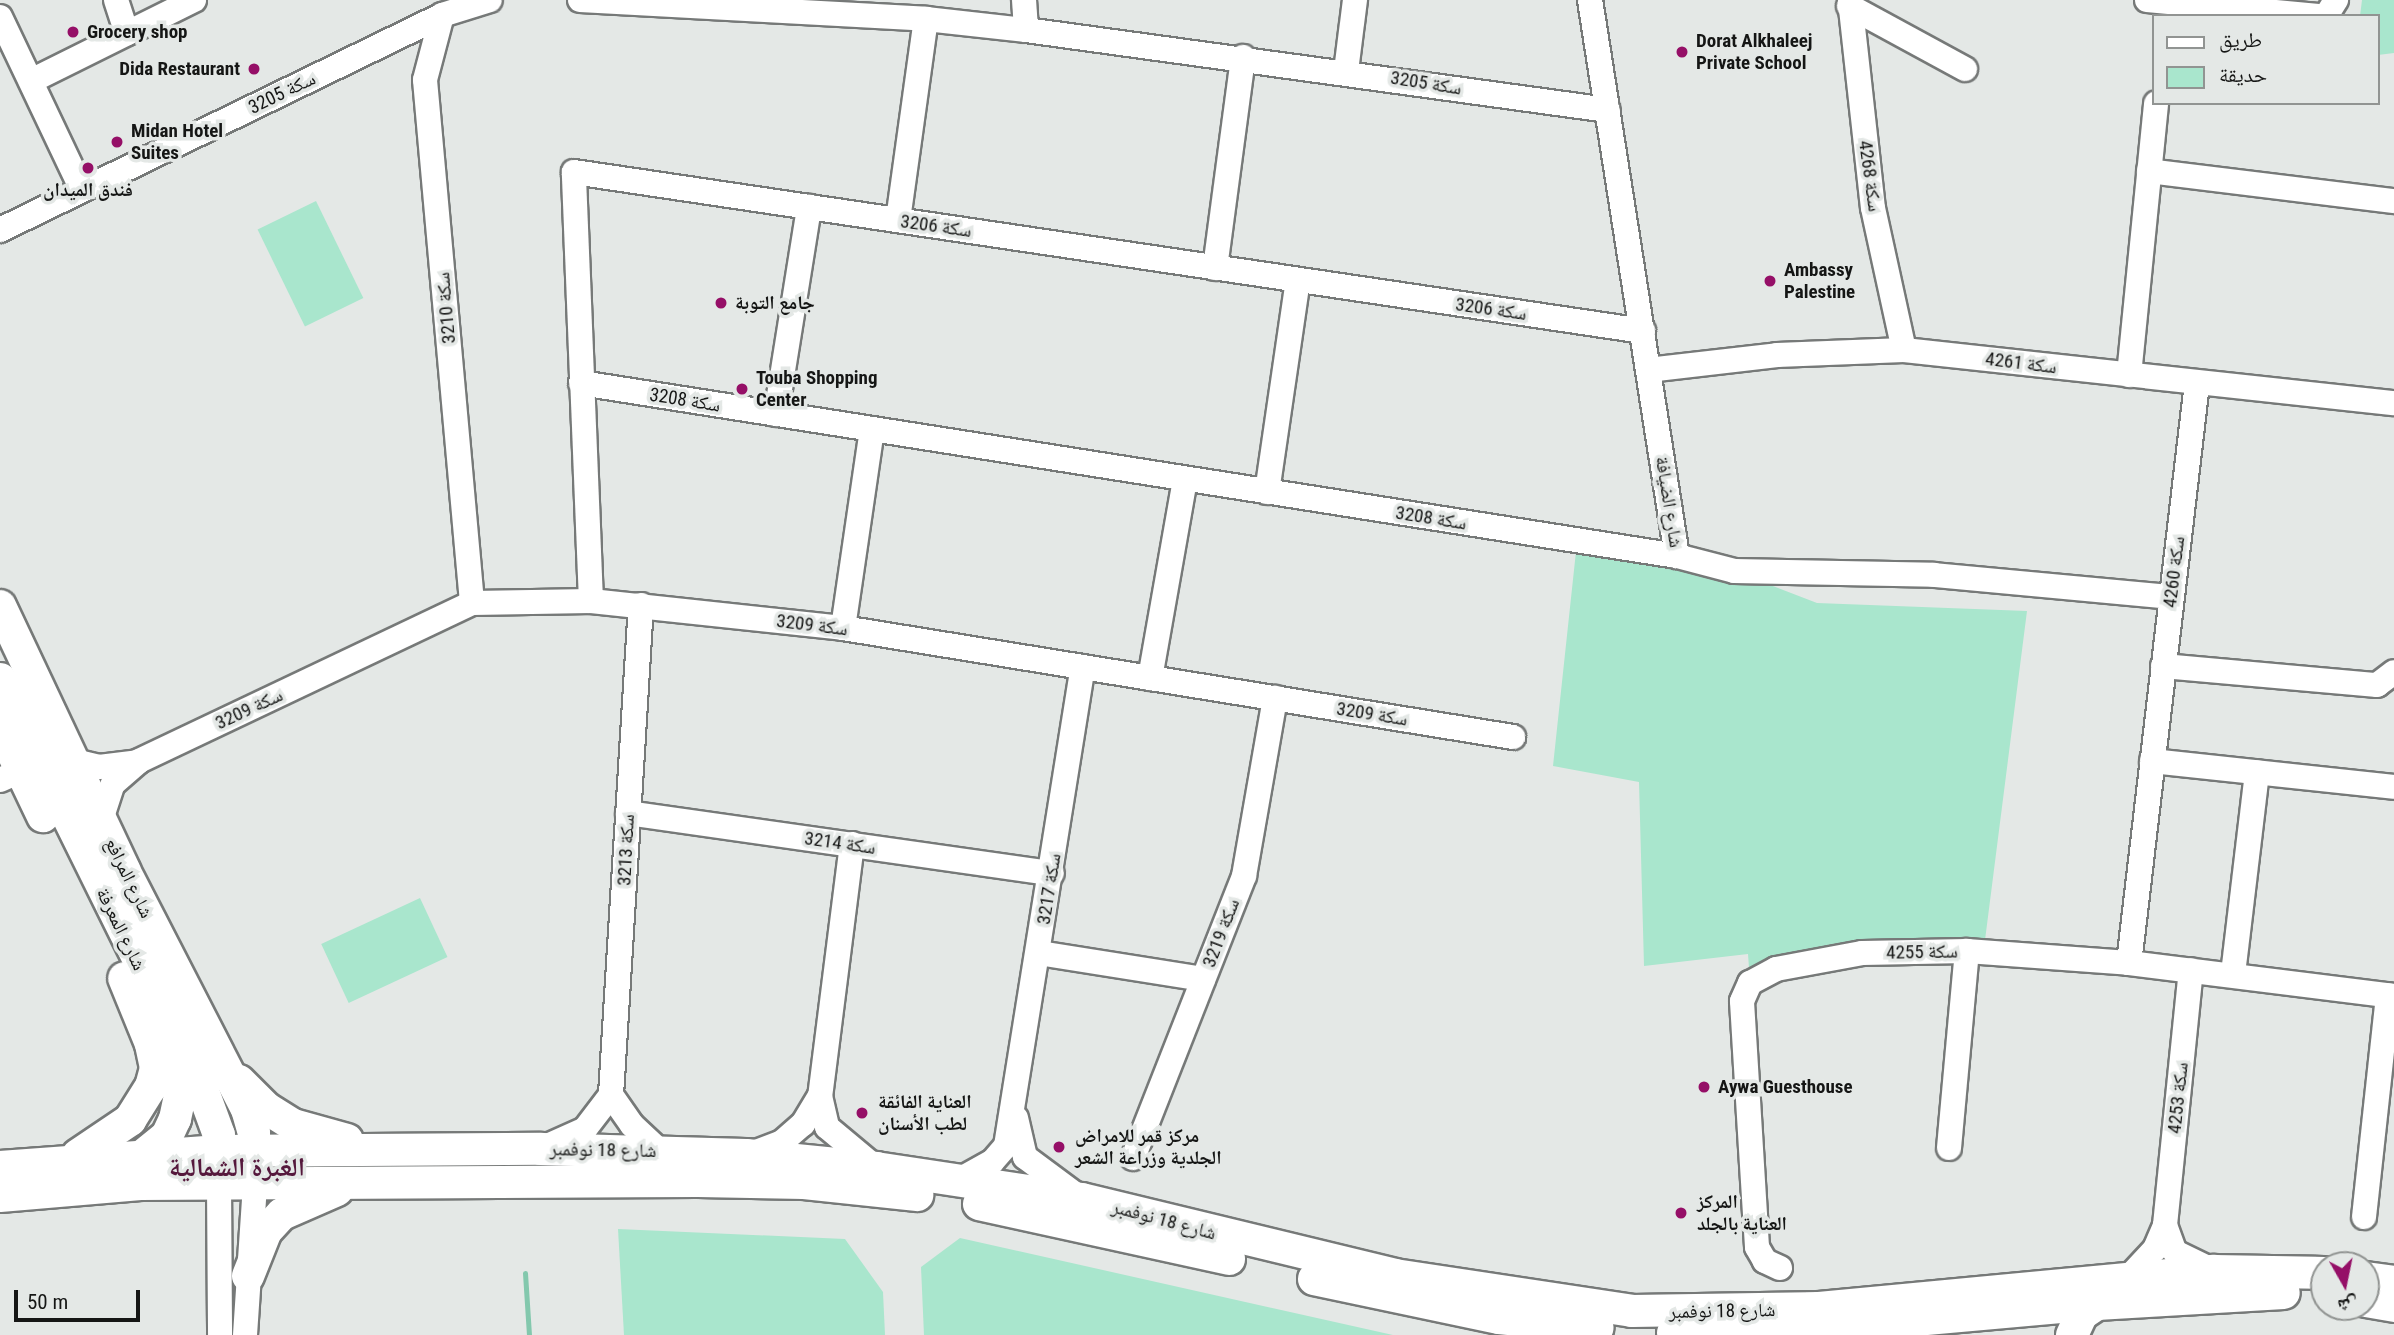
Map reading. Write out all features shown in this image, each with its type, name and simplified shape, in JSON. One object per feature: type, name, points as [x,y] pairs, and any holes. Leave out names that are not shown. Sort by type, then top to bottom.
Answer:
[{"type":"main road","name":"شارع المرافع","points":[[0,606],[101,820],[247,1109],[255,1151]]},
{"type":"main road","name":"شارع المعرفة","points":[[0,679],[212,1112],[219,1151],[219,1184]]},
{"type":"main road","points":[[0,726],[10,776],[110,945],[151,1044],[156,1068],[151,1087],[130,1121],[72,1159]]},
{"type":"main road","points":[[146,1153],[167,1136],[180,1095],[167,1023]]},
{"type":"main road","points":[[223,1060],[266,1108],[293,1125],[407,1152]]},
{"type":"main road","name":"شارع 18 نوفمبر","points":[[0,1167],[146,1153],[219,1151],[407,1152],[541,1149],[659,1150],[747,1155],[876,1168],[1082,1199],[1395,1275],[1632,1311],[1819,1308],[2214,1271],[2310,1273]]},
{"type":"main road","points":[[255,1151],[255,1184]]},
{"type":"main road","points":[[248,1276],[267,1231],[282,1214],[359,1183]]},
{"type":"main road","name":"شارع 18 نوفمبر","points":[[0,1196],[140,1184],[817,1184],[1003,1208],[1399,1300],[1499,1318],[1692,1334],[1862,1325],[2249,1292],[2310,1294]]},
{"type":"main road","points":[[2072,1335],[2082,1314],[2097,1304]]},
{"type":"main road","points":[[1862,1325],[1993,1335]]},
{"type":"street","points":[[116,0],[127,33]]},
{"type":"street","points":[[30,81],[194,0]]},
{"type":"street","name":"سكة 3205","points":[[0,230],[442,15],[490,0]]},
{"type":"street","name":"سكة 3205","points":[[580,0],[926,19],[1243,57],[1608,110]]},
{"type":"street","points":[[1024,0],[1026,30]]},
{"type":"street","points":[[1346,71],[1355,0]]},
{"type":"street","name":"شارع الضيافة","points":[[1590,0],[1677,556],[1734,570],[1934,575],[2171,597]]},
{"type":"street","points":[[1849,3],[1965,69]]},
{"type":"street","name":"سكة 4268","points":[[1849,3],[1873,208],[1904,350]]},
{"type":"street","points":[[2159,7],[2283,14]]},
{"type":"street","name":"سكة 3210","points":[[442,15],[425,80],[472,603]]},
{"type":"street","points":[[0,17],[82,190]]},
{"type":"street","points":[[898,220],[926,19]]},
{"type":"street","points":[[1215,268],[1243,57]]},
{"type":"street","points":[[2129,375],[2156,105]]},
{"type":"street","points":[[2149,171],[2394,201]]},
{"type":"street","name":"سكة 3206","points":[[581,383],[574,172],[1643,331]]},
{"type":"street","points":[[776,414],[809,207]]},
{"type":"street","points":[[1267,492],[1298,280]]},
{"type":"street","name":"سكة 4261","points":[[1648,370],[1777,355],[1904,350],[2394,403]]},
{"type":"street","points":[[581,383],[591,601]]},
{"type":"street","name":"سكة 3208","points":[[581,383],[1677,556]]},
{"type":"street","name":"سكة 4260","points":[[2129,963],[2197,383]]},
{"type":"street","points":[[843,628],[872,429]]},
{"type":"street","points":[[1150,678],[1185,479]]},
{"type":"street","name":"سكة 3209","points":[[101,820],[113,784],[139,761],[472,603],[591,601],[843,628],[1513,737]]},
{"type":"street","name":"سكة 3213","points":[[611,1095],[641,605]]},
{"type":"street","points":[[2163,666],[2377,685],[2394,672]]},
{"type":"street","name":"سكة 3217","points":[[959,1180],[992,1162],[1006,1146],[1015,1110],[1083,667]]},
{"type":"street","name":"سكة 3219","points":[[1133,1158],[1244,876],[1275,698]]},
{"type":"street","name":"سكة 3209","points":[[74,761],[99,767],[139,761]]},
{"type":"street","points":[[2152,761],[2394,788]]},
{"type":"street","points":[[2233,974],[2257,772]]},
{"type":"street","name":"سكة 3214","points":[[628,813],[1052,873]]},
{"type":"street","points":[[852,844],[820,1096],[827,1127],[876,1168]]},
{"type":"street","points":[[1949,1148],[1967,951]]},
{"type":"street","name":"سكة 4255","points":[[1780,1268],[1765,1261],[1757,1247],[1742,1001],[1751,983],[1776,970],[1863,953],[1967,951],[2129,963],[2391,995]]},
{"type":"street","points":[[1039,953],[1203,979]]},
{"type":"street","name":"سكة 4253","points":[[2128,1278],[2155,1249],[2165,1225],[2191,970]]},
{"type":"street","points":[[2364,1217],[2391,995]]},
{"type":"street","points":[[541,1149],[585,1129],[611,1095],[632,1125],[659,1150]]},
{"type":"street","points":[[747,1155],[782,1142],[803,1124],[820,1096]]},
{"type":"street","name":"سكة 3217","points":[[1015,1110],[1025,1157],[1082,1199]]},
{"type":"street","points":[[219,1184],[220,1335]]},
{"type":"street","points":[[245,1335],[255,1184]]},
{"type":"street","points":[[2165,1225],[2175,1252],[2214,1271]]},
{"type":"green space","points":[[2362,0],[2394,0],[2394,53],[2380,55],[2380,14],[2360,14]]},
{"type":"green space","points":[[316,201],[363,298],[305,327],[258,229]]},
{"type":"green space","points":[[1577,542],[1734,571],[1817,603],[2027,611],[1984,948],[1862,952],[1750,982],[1748,954],[1644,966],[1639,782],[1553,766]]},
{"type":"green space","points":[[420,898],[447,957],[349,1003],[321,944]]},
{"type":"green space","points":[[618,1229],[845,1239],[883,1292],[885,1335],[624,1335]]},
{"type":"green space","points":[[960,1238],[1393,1335],[924,1335],[921,1267]]},
{"type":"waterway","points":[[525,1273],[529,1335]]},
{"type":"place","name":"Grocery shop","points":[[73,32]]},
{"type":"place","name":"Dorat Alkhaleej Private School","points":[[1682,52]]},
{"type":"place","name":"Dida Restaurant","points":[[254,69]]},
{"type":"place","name":"Midan Hotel Suites","points":[[117,142]]},
{"type":"place","name":"فندق الميدان","points":[[88,168]]},
{"type":"place","name":"Ambassy Palestine","points":[[1770,281]]},
{"type":"place","name":"جامع التوبة","points":[[721,303]]},
{"type":"place","name":"Touba Shopping Center","points":[[742,389]]},
{"type":"place","name":"Aywa Guesthouse","points":[[1704,1087]]},
{"type":"place","name":"العناية الفائقة لطب الأسنان","points":[[862,1113]]},
{"type":"place","name":"مركز قمر للامراض الجلدية وزراعة الشعر","points":[[1059,1147]]},
{"type":"place","name":"المركز العناية بالجلد","points":[[1681,1213]]},
{"type":"district","name":"الغبرة الشمالية","points":[[237,1168]]}]
